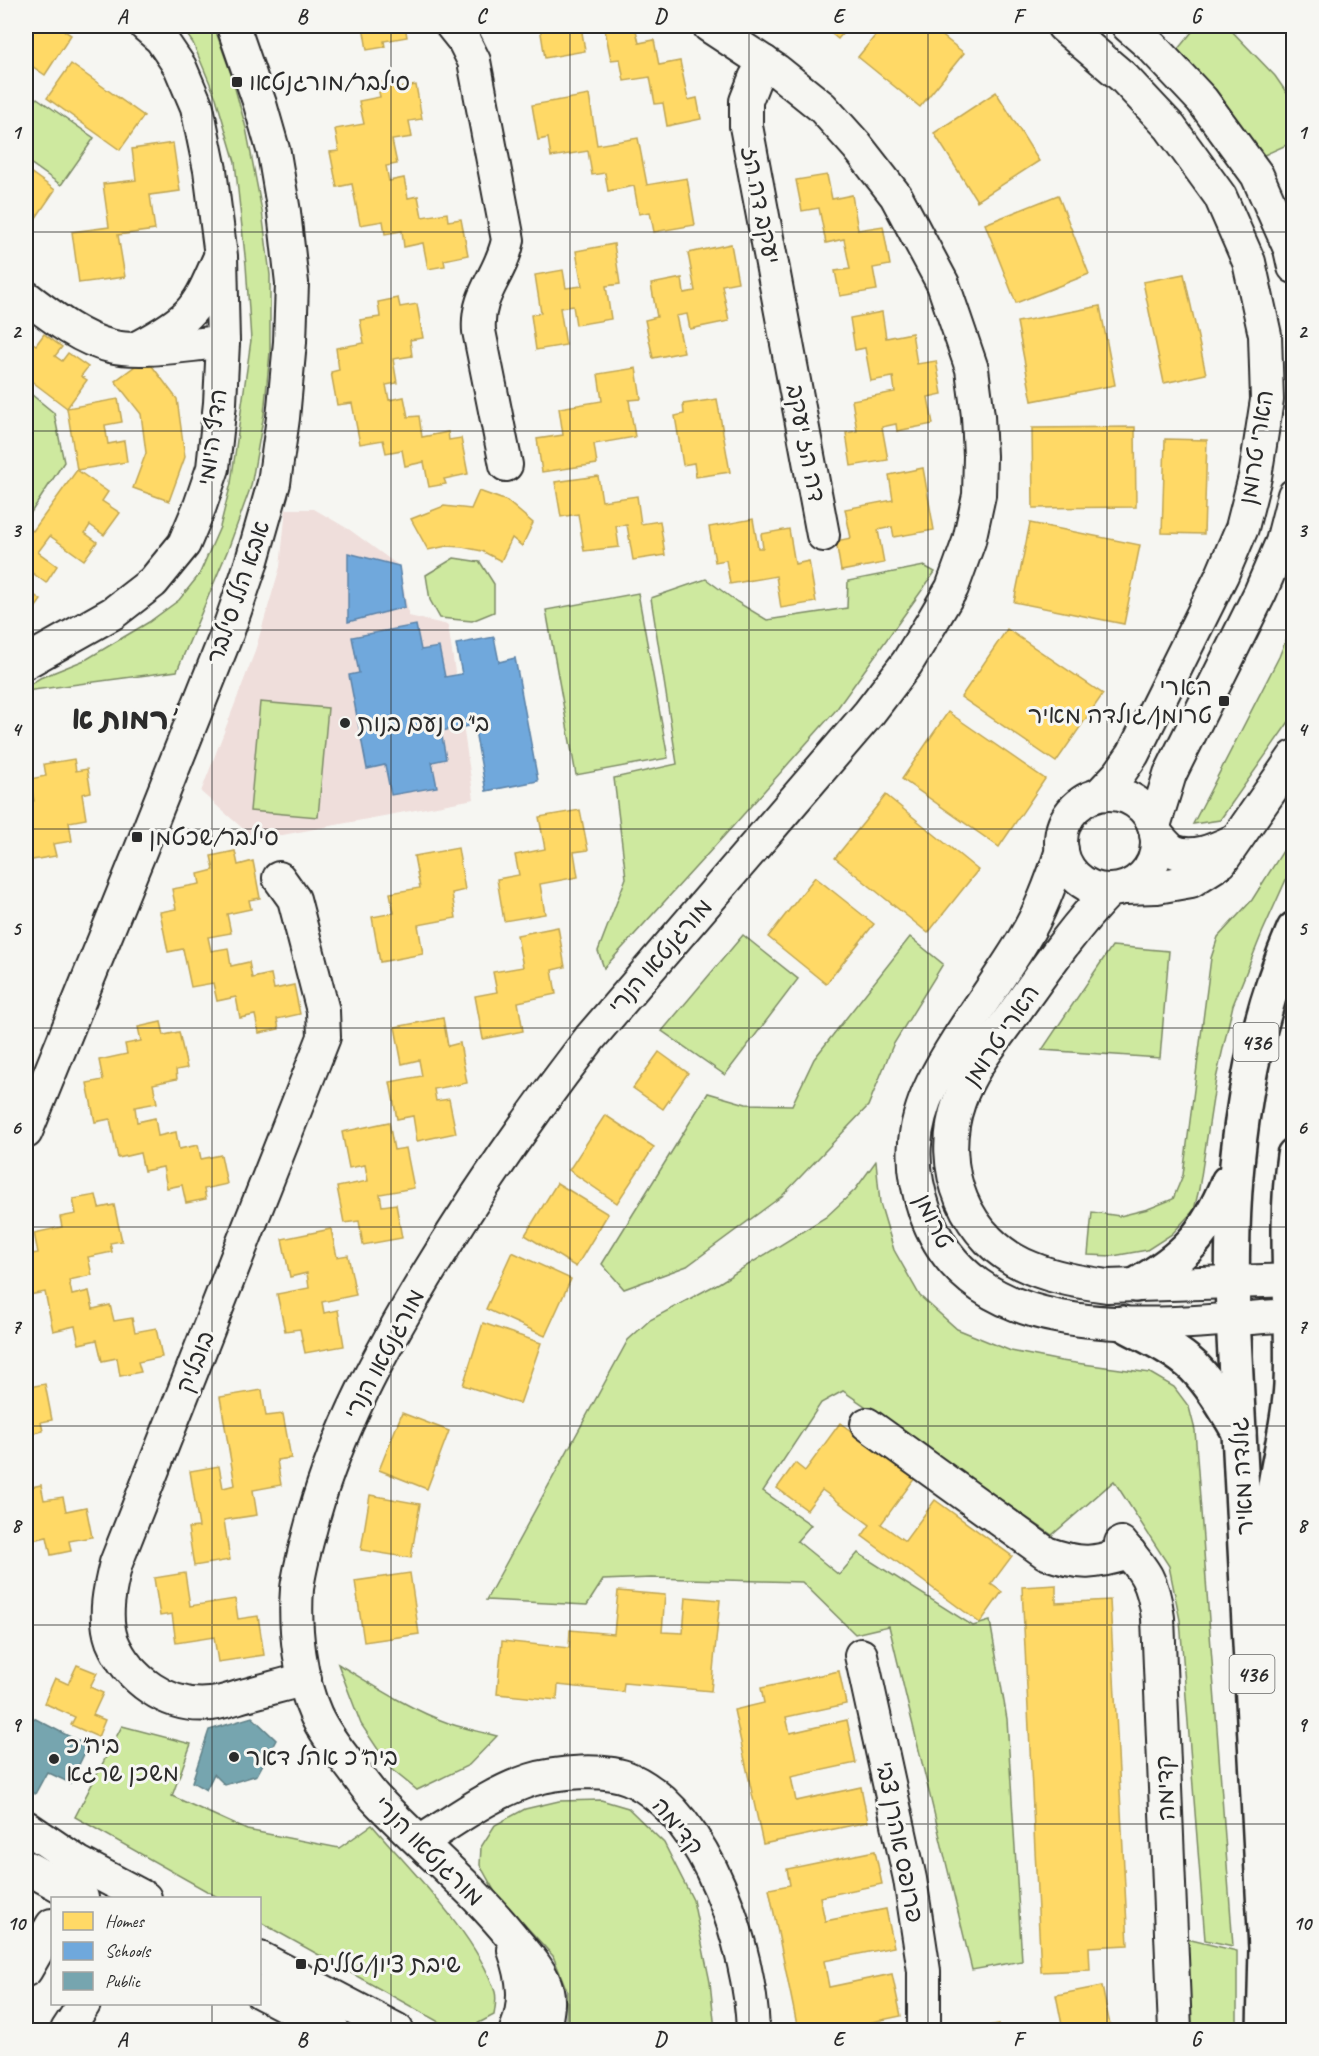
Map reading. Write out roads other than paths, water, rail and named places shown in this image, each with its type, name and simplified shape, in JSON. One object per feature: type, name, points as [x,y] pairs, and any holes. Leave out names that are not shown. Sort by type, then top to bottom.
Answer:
[{"type":"main road","name":"גולדה מאיר","points":[[1264,2031],[1266,1949],[1233,1318],[1232,1217],[1236,1161],[1255,1044],[1271,988],[1293,929]]},
{"type":"main road","points":[[1136,1285],[1172,1263],[1199,1237],[1221,1201],[1236,1161]]},
{"type":"main road","name":"גולדה מאיר","points":[[1290,2031],[1289,1899],[1270,1576],[1270,1538],[1273,1499],[1290,1423],[1293,1162]]},
{"type":"main road","points":[[1122,1323],[1160,1344],[1194,1367],[1226,1409],[1240,1435]]},
{"type":"street","name":"הדף היומי","points":[[26,662],[121,607],[153,582],[184,543],[213,468],[220,403],[223,342],[221,256],[210,170],[197,107],[180,67],[160,39],[146,26]]},
{"type":"street","name":"אבא הלל סילבר","points":[[26,1132],[228,631],[251,564],[274,483],[290,342],[292,283],[284,212],[274,153],[233,26]]},
{"type":"street","points":[[452,26],[464,41],[474,61],[508,240],[505,255],[484,294],[478,315],[479,331],[507,465]]},
{"type":"street","name":"מורגנטאו הנרי","points":[[496,1918],[375,1798],[331,1741],[316,1716],[307,1690],[299,1648],[297,1588],[315,1514],[340,1440],[373,1368],[412,1299],[452,1233],[547,1094],[590,1038],[869,713],[907,663],[952,588],[969,541],[979,495],[978,416],[972,369],[943,284],[896,196],[857,146],[822,107],[764,62],[709,26]]},
{"type":"street","name":"הארי טרומן","points":[[1062,26],[1123,77],[1162,119],[1220,196],[1249,262],[1265,335],[1267,400],[1255,477],[1242,528],[1222,575],[1133,754],[1119,774],[1100,794]]},
{"type":"street","points":[[1128,26],[1152,47],[1202,100],[1257,175],[1290,249],[1293,267]]},
{"type":"street","name":"יעקב דה הז","points":[[764,62],[746,101],[746,126],[788,351]]},
{"type":"street","points":[[135,349],[171,328],[189,313],[204,292],[221,256]]},
{"type":"street","points":[[26,297],[58,321],[110,346],[135,349],[223,342]]},
{"type":"street","name":"דה הז יעקב","points":[[788,351],[823,535]]},
{"type":"street","name":"הארי טרומן","points":[[1155,830],[1170,774],[1260,593],[1282,542],[1293,495]]},
{"type":"street","points":[[1240,838],[1214,850],[1194,854],[1172,850],[1155,830],[1142,807],[1116,794],[1100,794],[1086,800],[1070,814],[1061,835],[1066,865],[1076,877],[1095,888],[1157,887],[1191,881],[1221,862],[1240,838],[1293,757]]},
{"type":"street","points":[[1117,889],[1138,881],[1148,870],[1156,849],[1155,830]]},
{"type":"street","name":"הארי טרומן","points":[[977,1010],[1022,942],[1042,904],[1062,850]]},
{"type":"street","name":"בובליק","points":[[279,878],[294,899],[322,1011],[324,1037],[116,1563],[109,1591],[108,1617],[112,1640],[124,1660],[136,1676],[154,1691],[167,1698],[190,1704],[211,1704],[305,1679]]},
{"type":"street","name":"הארי טרומן","points":[[1117,889],[1074,930],[970,1074],[958,1102],[953,1124],[951,1160],[957,1191],[967,1213],[985,1236],[1005,1254],[1030,1268],[1080,1282],[1107,1286],[1291,1280]]},
{"type":"street","name":"טרומן","points":[[977,1010],[932,1086],[919,1119],[913,1155],[917,1188],[928,1221],[943,1248],[961,1269],[981,1286],[1008,1301],[1036,1312],[1060,1317],[1122,1323]]},
{"type":"street","points":[[1122,1323],[1292,1315]]},
{"type":"street","name":"קדימה","points":[[867,1424],[1046,1553],[1069,1561],[1088,1563],[1125,1548],[1144,1570],[1155,1592],[1158,1618],[1175,2031]]},
{"type":"street","name":"פרופס אהרן צבי","points":[[861,1655],[910,1879],[924,1971],[924,2031]]},
{"type":"street","name":"קדימה","points":[[420,1842],[480,1804],[532,1780],[563,1774],[602,1773],[629,1778],[652,1793],[673,1812],[689,1832],[711,1868],[728,1906],[741,1950],[752,2008],[753,2031]]},
{"type":"street","points":[[26,1827],[80,1863],[141,1897]]},
{"type":"street","points":[[40,1881],[77,1897]]},
{"type":"street","points":[[496,1918],[512,1944],[524,1987],[523,2011],[516,2031]]},
{"type":"street","points":[[496,1918],[536,1967],[547,1990],[544,2031]]},
{"type":"street","points":[[26,1970],[51,1927]]},
{"type":"street","points":[[261,1959],[397,2031]]},
{"type":"street","points":[[261,1993],[333,2031]]},
{"type":"street","points":[[67,2031],[83,2005]]},
{"type":"place","name":"סילבר/מורגנטאו","points":[[237,82]]},
{"type":"place","name":"הארי טרומן/גולדה מאיר","points":[[1224,701]]},
{"type":"place","name":"בי\"ס נעם בנות","points":[[345,723]]},
{"type":"place","name":"סילבר/שכטמן","points":[[137,837]]},
{"type":"place","name":"ביה\"כ אהל דאר","points":[[234,1757]]},
{"type":"place","name":"ביה\"כ משכן שרגא","points":[[54,1759]]},
{"type":"place","name":"שיבת ציון/טללים","points":[[301,1964]]},
{"type":"district","name":"רמות א'","points":[[122,719]]}]
